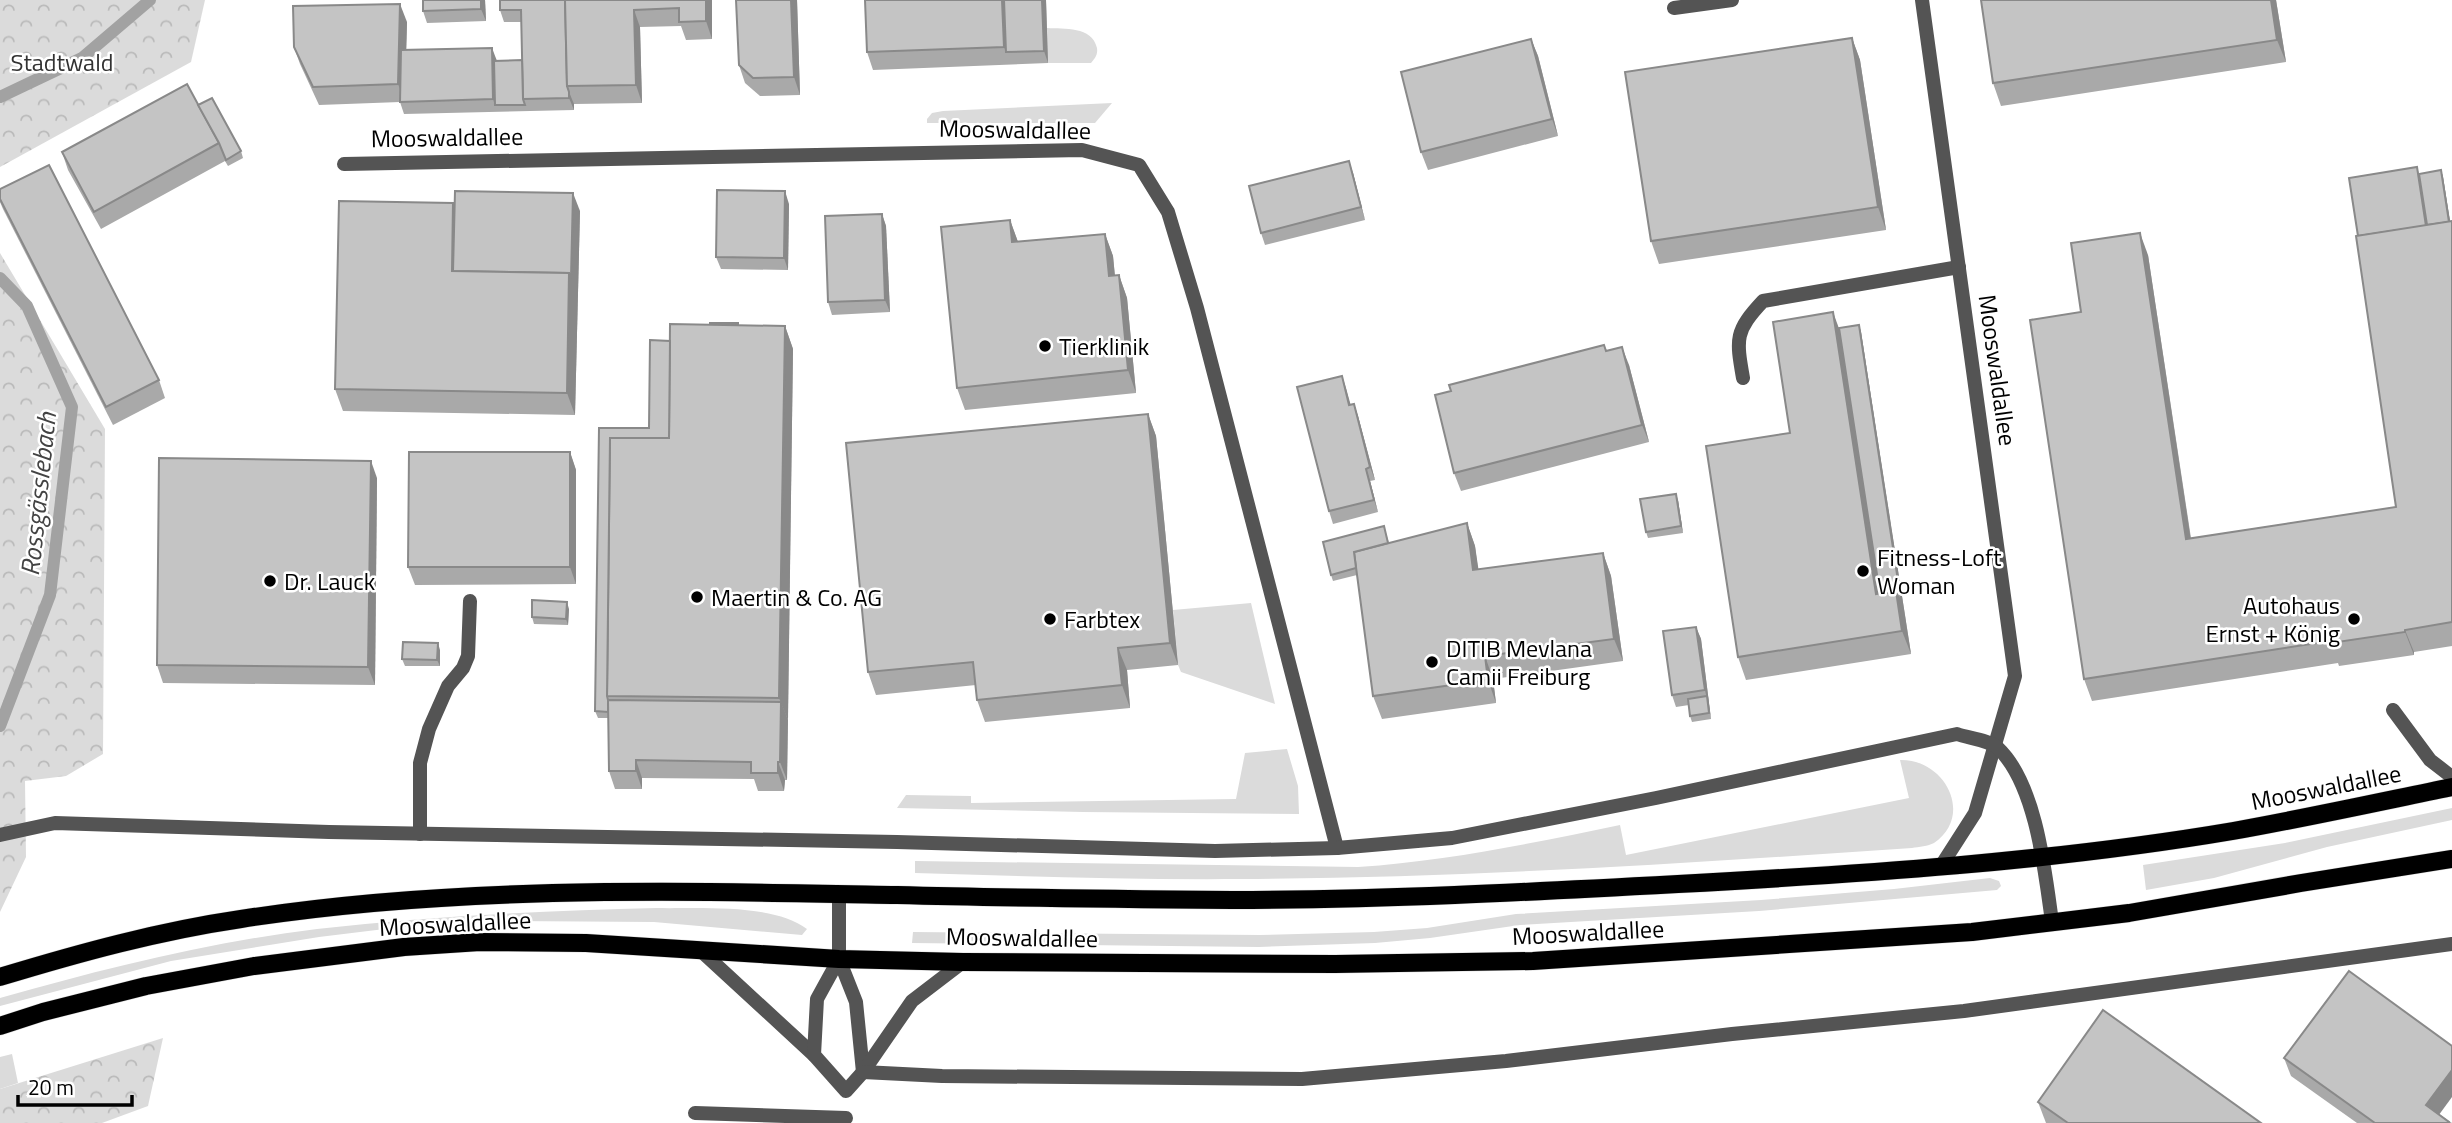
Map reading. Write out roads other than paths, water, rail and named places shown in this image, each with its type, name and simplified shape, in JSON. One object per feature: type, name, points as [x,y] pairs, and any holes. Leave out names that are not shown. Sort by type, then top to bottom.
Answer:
[{"type":"main road","name":"Mooswaldallee","points":[[0,977],[87,950],[238,919],[382,902],[546,892],[710,891],[1237,900],[1417,896],[1761,879],[2043,856],[2234,831],[2452,787]]},
{"type":"main road","name":"Mooswaldallee","points":[[0,1026],[43,1012],[160,983],[254,966],[404,947],[493,942],[586,943],[839,959],[963,962],[1335,964],[1533,961],[1972,932],[2129,913],[2452,859]]},
{"type":"street","points":[[1674,8],[1732,0]]},
{"type":"street","name":"Mooswaldallee","points":[[1922,0],[2015,676],[1975,813],[1941,866]]},
{"type":"street","name":"Mooswaldallee","points":[[344,163],[1082,150],[1139,165],[1168,212],[1197,308],[1337,848]]},
{"type":"street","points":[[1743,378],[1737,347],[1740,331],[1763,301],[1959,267]]},
{"type":"street","points":[[420,834],[419,763],[429,729],[448,686],[463,668],[468,656],[470,601]]},
{"type":"street","points":[[2393,710],[2430,760],[2452,777]]},
{"type":"street","points":[[0,835],[55,823],[420,834],[897,842],[1215,851],[1337,848],[1452,838],[1957,734],[1996,746],[2016,772],[2036,823],[2052,922]]},
{"type":"street","points":[[839,894],[839,959],[856,1002],[863,1072]]},
{"type":"street","points":[[863,1072],[942,1076],[1302,1079],[1506,1061],[1732,1034],[1964,1011],[2452,944]]},
{"type":"street","points":[[699,949],[814,1055],[846,1091],[863,1072],[912,1001],[963,962]]},
{"type":"street","points":[[814,1055],[817,999],[839,959]]},
{"type":"street","points":[[695,1113],[846,1118]]},
{"type":"waterway","points":[[0,97],[82,58],[150,0]]},
{"type":"waterway","name":"Rossgässlebach","points":[[0,278],[27,306],[72,407],[50,595],[0,726]]},
{"type":"place","name":"Tierklinik","points":[[1045,346]]},
{"type":"place","name":"Fitness-Loft Woman","points":[[1863,571]]},
{"type":"place","name":"Dr. Lauck","points":[[270,581]]},
{"type":"place","name":"Maertin & Co. AG","points":[[697,597]]},
{"type":"place","name":"Farbtex","points":[[1050,619]]},
{"type":"place","name":"Autohaus Ernst + König","points":[[2354,619]]},
{"type":"place","name":"DITIB Mevlana Camii Freiburg","points":[[1432,662]]},
{"type":"park label","name":"Stadtwald","points":[[62,62]]}]
